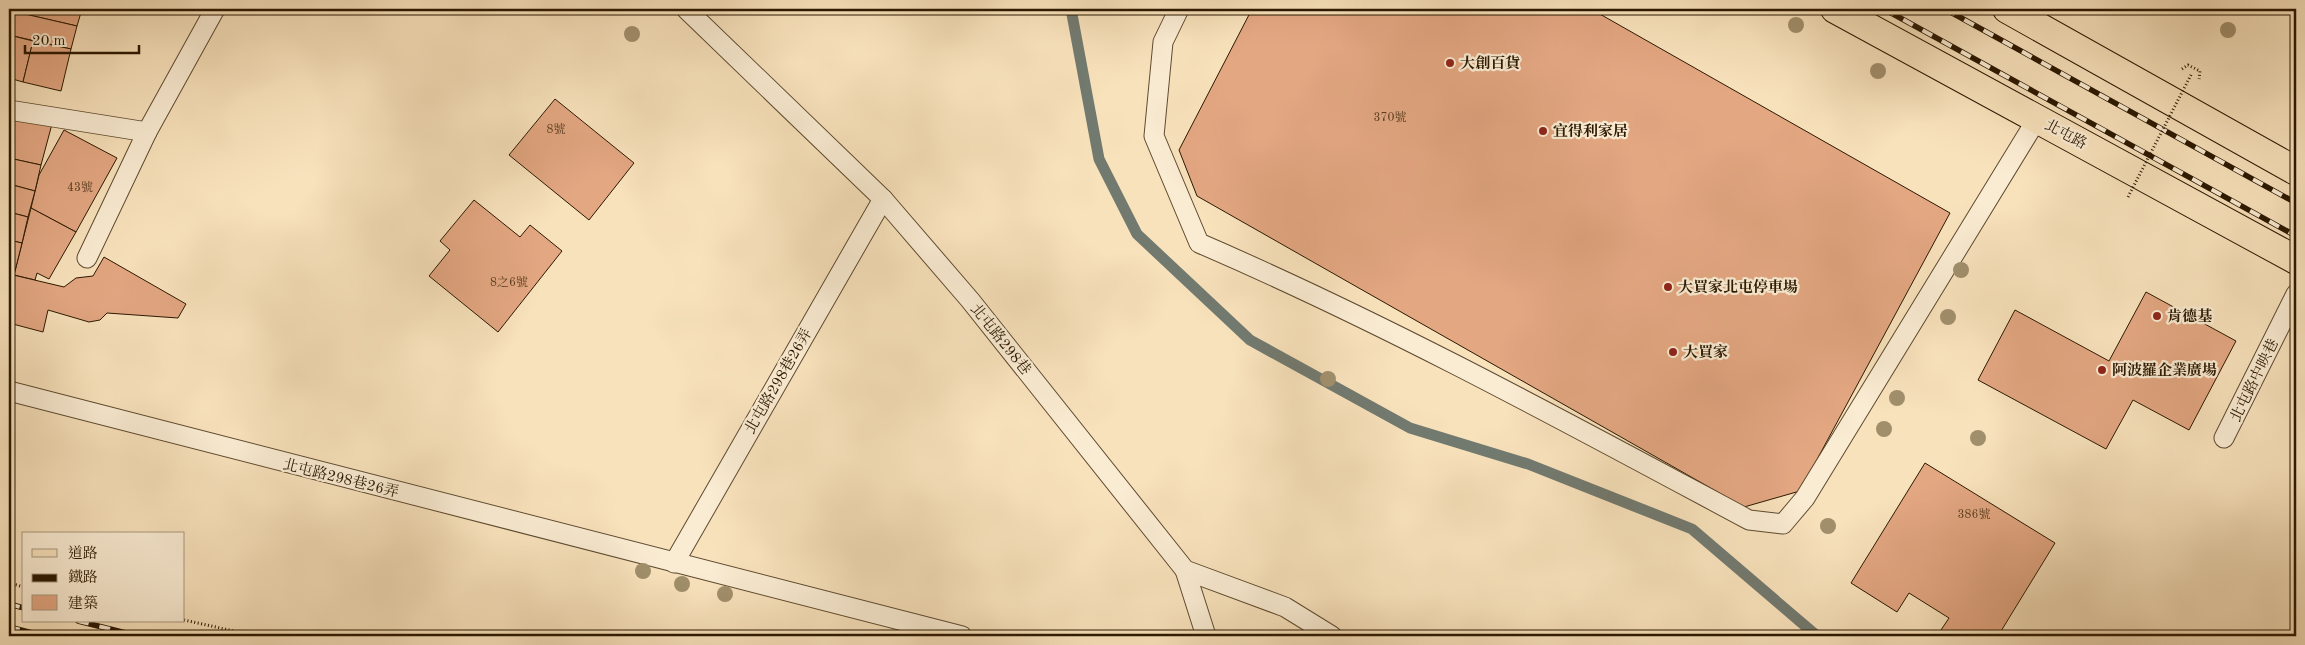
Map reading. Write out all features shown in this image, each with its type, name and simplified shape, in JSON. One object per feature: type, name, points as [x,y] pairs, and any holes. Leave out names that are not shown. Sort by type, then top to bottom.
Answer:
[{"type":"main road","name":"北屯路","points":[[1835,9],[2296,260]]},
{"type":"main road","points":[[2007,9],[2296,171]]},
{"type":"lane","points":[[87,258],[147,132],[215,9]]},
{"type":"lane","name":"北屯路298巷","points":[[686,9],[883,198],[970,300],[1185,570]]},
{"type":"lane","points":[[1179,9],[1163,42],[1154,136],[1198,242],[1299,287],[1552,414],[1749,520],[1783,524],[1805,498],[2037,119]]},
{"type":"lane","points":[[9,110],[147,132]]},
{"type":"lane","name":"北屯路298巷26弄","points":[[674,563],[883,198]]},
{"type":"lane","name":"北屯路中映巷","points":[[2224,438],[2296,294]]},
{"type":"lane","name":"北屯路298巷26弄","points":[[9,391],[962,636]]},
{"type":"lane","points":[[1185,570],[1206,636]]},
{"type":"lane","points":[[1185,570],[1285,607],[1332,636]]},
{"type":"path","points":[[2188,65],[2200,71],[2198,81]]},
{"type":"path","points":[[2128,197],[2192,73]]},
{"type":"path","points":[[9,583],[22,586]]},
{"type":"path","points":[[185,620],[256,636]]},
{"type":"building","points":[[12,9],[82,9],[77,26],[12,11]]},
{"type":"building","name":"大買家","points":[[1252,9],[1591,9],[1950,213],[1800,491],[1744,507],[1197,196],[1179,150]]},
{"type":"building","points":[[12,11],[77,26],[71,49],[9,35]]},
{"type":"building","points":[[9,35],[33,41],[23,82],[9,78]]},
{"type":"building","points":[[33,41],[71,49],[61,91],[23,82]]},
{"type":"building","points":[[555,99],[634,163],[589,220],[509,155]]},
{"type":"building","points":[[12,114],[52,124],[41,165],[9,158],[9,129]]},
{"type":"building","points":[[64,130],[117,158],[76,232],[31,208],[39,175]]},
{"type":"building","points":[[9,158],[41,165],[35,191],[9,184]]},
{"type":"building","points":[[9,184],[35,191],[28,217],[9,212]]},
{"type":"building","points":[[474,200],[520,237],[530,225],[562,251],[498,332],[429,276],[450,250],[440,241]]},
{"type":"building","points":[[31,208],[76,232],[49,279],[37,273],[35,280],[14,275]]},
{"type":"building","points":[[9,212],[28,217],[22,243],[9,240]]},
{"type":"building","points":[[9,240],[22,243],[15,271],[9,269]]},
{"type":"building","points":[[104,257],[186,304],[178,318],[107,313],[100,320],[89,322],[48,310],[43,332],[9,323],[9,274],[64,287],[76,278],[93,276]]},
{"type":"building","name":"阿波羅企業廣場","points":[[2146,292],[2236,341],[2189,430],[2133,400],[2106,449],[1978,380],[2015,310],[2109,361]]},
{"type":"building","points":[[1925,463],[2055,543],[1998,636],[1950,636],[1941,630],[1949,618],[1909,593],[1897,612],[1851,583]]},
{"type":"waterway","points":[[1071,9],[1099,159],[1137,234],[1250,340],[1410,428],[1528,464],[1692,529],[1817,636]]},
{"type":"railway","points":[[1884,9],[2296,236]]},
{"type":"railway","points":[[1945,9],[2296,203]]},
{"type":"railway","points":[[9,604],[22,607]]},
{"type":"railway","points":[[82,622],[138,636]]},
{"type":"railway","points":[[9,627],[44,636]]},
{"type":"place","name":"大創百貨","points":[[1450,63]]},
{"type":"place","name":"宜得利家居","points":[[1543,131]]},
{"type":"place","name":"大買家北屯停車場","points":[[1668,287]]},
{"type":"place","name":"肯德基","points":[[2157,316]]},
{"type":"place","name":"大買家","points":[[1673,352]]},
{"type":"place","name":"阿波羅企業廣場","points":[[2102,370]]}]
